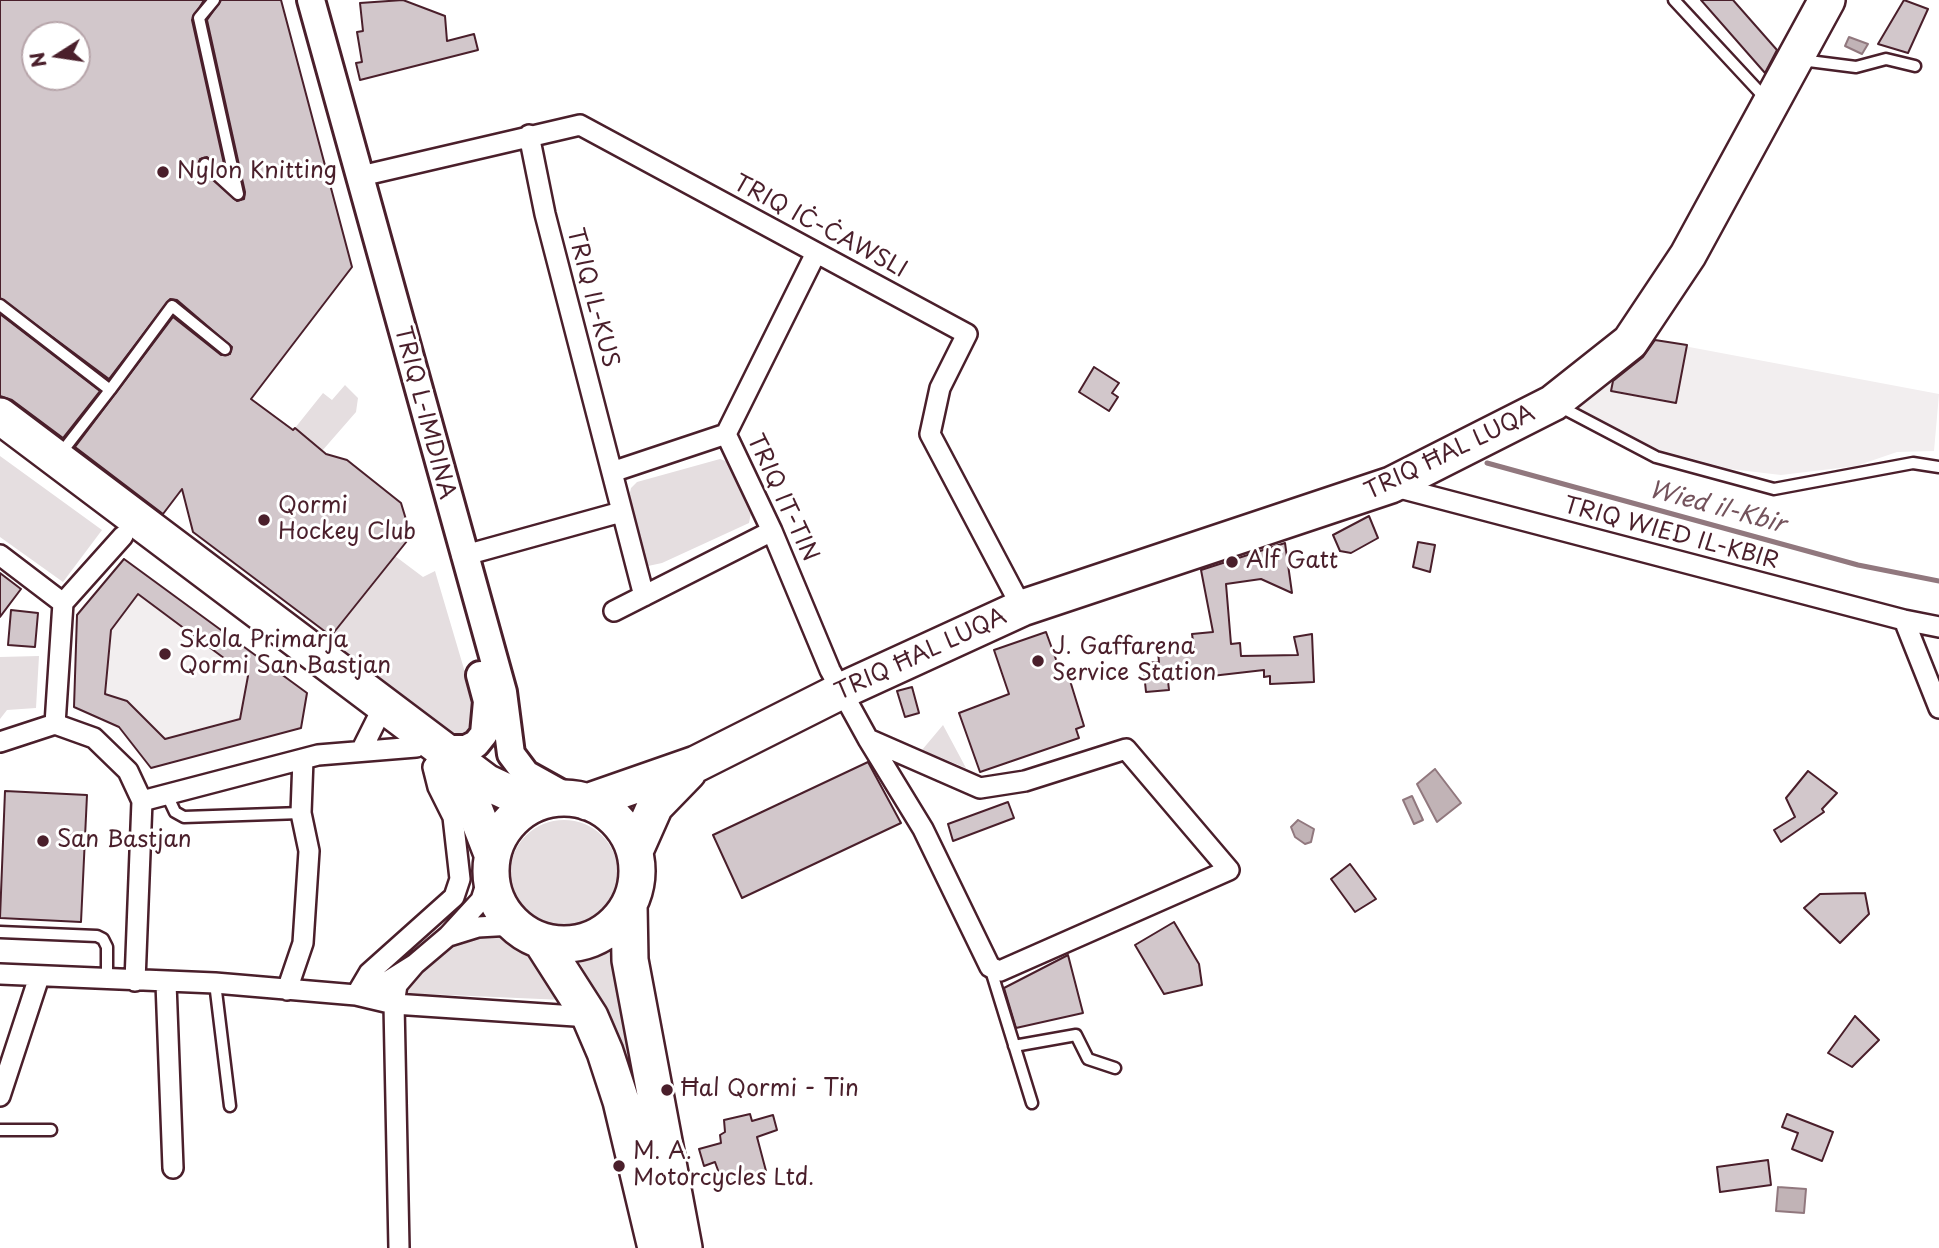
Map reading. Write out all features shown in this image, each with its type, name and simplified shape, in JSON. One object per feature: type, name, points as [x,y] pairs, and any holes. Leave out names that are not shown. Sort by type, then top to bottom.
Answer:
[{"type":"highway","name":"TRIQ ĦAL LUQA","points":[[579,800],[696,764],[841,691],[1022,608],[1391,485],[1553,402],[1630,342],[1688,255],[1827,0]]},
{"type":"highway","points":[[0,416],[430,751],[533,804]]},
{"type":"highway","points":[[0,443],[123,536],[370,734],[430,751],[471,800],[491,863],[493,892],[501,910],[527,934],[590,1017],[621,1101],[656,1248]]},
{"type":"highway","name":"TRIQ ĦAL LUQA","points":[[635,851],[655,806],[696,764]]},
{"type":"highway","points":[[491,863],[502,831],[516,815],[533,804],[579,800],[607,811],[624,829],[635,851],[637,869],[629,905],[630,960],[684,1248]]},
{"type":"highway","points":[[527,934],[568,945],[592,940],[614,926],[629,905]]},
{"type":"main road","name":"TRIQ L-IMDINA","points":[[297,0],[487,701],[484,734],[476,744],[466,749],[430,751]]},
{"type":"main road","name":"TRIQ L-IMDINA","points":[[310,0],[361,176],[462,556],[503,692],[512,754],[526,774],[579,800]]},
{"type":"street","name":"TRIQ IĊ-ĊAWSLI","points":[[361,176],[580,125],[967,334],[940,388],[930,434],[1022,608]]},
{"type":"street","name":"TRIQ IL-KUS","points":[[529,135],[545,214],[644,596]]},
{"type":"street","name":"TRIQ IT-TIN","points":[[816,253],[726,434],[772,531],[841,691],[923,829],[990,967]]},
{"type":"street","points":[[612,472],[726,434]]},
{"type":"street","name":"TRIQ WIED IL-KBIR","points":[[1391,485],[1904,620],[1939,626]]},
{"type":"street","points":[[462,556],[621,512]]},
{"type":"street","points":[[614,611],[772,531]]},
{"type":"street","points":[[55,724],[63,603],[123,536]]},
{"type":"street","points":[[0,555],[63,603]]},
{"type":"street","points":[[1904,620],[1939,708]]},
{"type":"street","points":[[0,742],[55,724],[94,737],[128,771],[142,801],[135,981]]},
{"type":"street","points":[[142,801],[303,759],[370,734]]},
{"type":"street","points":[[869,739],[980,788],[1026,781],[1126,749],[1228,870],[1000,971],[990,967]]},
{"type":"street","points":[[356,996],[369,973],[454,897],[460,879],[453,817],[438,787],[430,751]]},
{"type":"street","points":[[287,990],[303,943],[309,851],[301,813],[303,759]]},
{"type":"street","points":[[356,996],[380,986],[415,964],[448,936],[481,900],[491,863]]},
{"type":"street","points":[[448,936],[478,927],[527,934]]},
{"type":"street","points":[[399,1248],[394,1004],[397,985],[415,964]]},
{"type":"street","points":[[0,974],[215,983],[356,996],[394,1004],[590,1017]]},
{"type":"street","points":[[0,1096],[39,977]]},
{"type":"street","points":[[166,983],[173,1168]]},
{"type":"lane","points":[[205,164],[239,194],[199,18],[214,0]]},
{"type":"lane","points":[[1674,0],[1771,105]]},
{"type":"lane","points":[[1794,59],[1856,67],[1886,59],[1914,66]]},
{"type":"lane","points":[[0,304],[110,390]]},
{"type":"lane","points":[[56,458],[172,306],[225,349]]},
{"type":"lane","points":[[1553,402],[1656,457],[1774,489],[1913,463],[1939,467]]},
{"type":"lane","points":[[167,795],[175,812],[184,817],[301,813]]},
{"type":"lane","points":[[0,932],[97,936],[103,939],[107,947],[107,980]]},
{"type":"lane","points":[[990,967],[1032,1103]]},
{"type":"lane","points":[[215,983],[230,1106]]},
{"type":"lane","points":[[1014,1046],[1076,1035],[1088,1059],[1115,1068]]},
{"type":"lane","points":[[0,1130],[51,1130]]},
{"type":"shaded area","points":[[1849,37],[1868,44],[1862,54],[1845,46]]},
{"type":"shaded area","points":[[1652,340],[1939,394],[1934,451],[1897,452],[1856,466],[1781,475],[1730,469],[1660,450],[1585,415],[1578,405]]},
{"type":"shaded area","points":[[345,385],[358,398],[356,412],[322,451],[295,428],[323,393],[332,400]]},
{"type":"shaded area","points":[[0,456],[102,530],[63,582],[0,537]]},
{"type":"shaded area","points":[[720,459],[731,463],[751,513],[749,523],[662,563],[648,566],[629,497],[631,488],[637,482]]},
{"type":"shaded area","points":[[395,556],[423,577],[435,571],[477,713],[473,732],[462,741],[447,738],[327,641]]},
{"type":"shaded area","name":"Skola Primarja Qormi San Bastjan","points":[[124,559],[307,693],[301,728],[151,768],[119,727],[74,707],[77,615]]},
{"type":"shaded area","points":[[39,656],[36,708],[7,710],[0,719],[0,657]]},
{"type":"shaded area","points":[[943,725],[966,768],[922,750]]},
{"type":"shaded area","points":[[1435,769],[1461,803],[1437,822],[1417,784]]},
{"type":"shaded area","points":[[1412,796],[1423,820],[1414,824],[1403,800]]},
{"type":"shaded area","points":[[564,820],[585,824],[602,836],[614,853],[618,874],[614,895],[602,912],[585,924],[564,928],[543,924],[526,912],[514,895],[510,874],[514,853],[526,836],[543,824]]},
{"type":"shaded area","points":[[1298,820],[1314,829],[1311,842],[1305,844],[1295,837],[1291,827]]},
{"type":"shaded area","points":[[501,934],[533,953],[564,1000],[402,993],[458,938]]},
{"type":"shaded area","points":[[616,940],[635,1057],[620,1058],[596,992],[577,958],[599,952]]},
{"type":"shaded area","points":[[1778,1187],[1806,1189],[1804,1213],[1776,1211]]},
{"type":"building","name":"Nylon Knitting","points":[[0,0],[204,0],[192,20],[226,173],[207,157],[200,159],[198,166],[237,201],[244,199],[245,192],[207,20],[221,0],[281,0],[352,267],[251,399],[293,430],[295,428],[326,454],[347,460],[401,503],[411,536],[331,636],[193,532],[182,489],[163,514],[75,447],[173,317],[221,355],[230,354],[232,347],[177,300],[170,299],[109,379],[0,298]]},
{"type":"building","points":[[403,0],[445,16],[447,41],[474,34],[478,50],[360,80],[356,63],[362,62],[357,32],[363,31],[360,3]]},
{"type":"building","points":[[1701,0],[1733,0],[1777,50],[1765,73]]},
{"type":"building","points":[[1904,0],[1928,9],[1908,53],[1878,44]]},
{"type":"building","points":[[0,314],[100,391],[63,438],[12,400],[0,396]]},
{"type":"building","points":[[1655,340],[1687,345],[1676,403],[1611,391],[1613,381],[1643,357]]},
{"type":"building","points":[[1094,367],[1119,383],[1112,393],[1118,397],[1109,411],[1079,392]]},
{"type":"building","points":[[1369,516],[1378,538],[1351,553],[1340,551],[1333,535]]},
{"type":"building","points":[[1418,542],[1435,545],[1430,572],[1413,567]]},
{"type":"building","points":[[1285,543],[1292,593],[1261,579],[1226,584],[1231,644],[1240,643],[1241,656],[1298,655],[1294,637],[1312,634],[1314,682],[1270,684],[1270,676],[1264,677],[1264,670],[1168,681],[1169,690],[1146,692],[1143,663],[1159,662],[1158,652],[1194,648],[1192,634],[1213,632],[1201,570]]},
{"type":"building","points":[[124,559],[307,693],[301,728],[151,768],[119,727],[74,707],[77,615]],"holes":[[[138,594],[248,676],[240,719],[165,739],[127,701],[105,694],[111,630]]]},
{"type":"building","points":[[0,573],[21,589],[0,617]]},
{"type":"building","points":[[11,610],[38,613],[35,647],[8,645]]},
{"type":"building","points":[[1046,632],[1062,676],[1068,674],[1084,726],[1076,729],[1079,738],[980,772],[959,713],[1009,694],[994,650]]},
{"type":"building","points":[[912,687],[919,713],[905,717],[897,691]]},
{"type":"building","points":[[868,762],[901,823],[742,898],[713,835]]},
{"type":"building","points":[[1808,771],[1837,793],[1822,809],[1824,812],[1781,842],[1774,830],[1795,817],[1786,798]]},
{"type":"building","name":"San Bastjan","points":[[5,791],[87,795],[81,922],[0,918]]},
{"type":"building","points":[[1008,802],[1014,818],[953,841],[948,824]]},
{"type":"building","points":[[1350,864],[1376,899],[1355,912],[1331,879]]},
{"type":"building","points":[[1865,893],[1869,914],[1840,943],[1804,908],[1820,894]]},
{"type":"building","points":[[1174,922],[1199,964],[1202,985],[1164,994],[1135,945]]},
{"type":"building","points":[[1068,955],[1083,1013],[1016,1028],[1004,988]]},
{"type":"building","points":[[1855,1016],[1879,1040],[1852,1067],[1828,1053]]},
{"type":"building","points":[[750,1114],[752,1121],[773,1115],[777,1130],[757,1137],[766,1171],[723,1184],[715,1162],[704,1166],[699,1149],[721,1143],[720,1135],[725,1132],[724,1120]]},
{"type":"building","points":[[1787,1114],[1833,1132],[1822,1161],[1792,1149],[1798,1133],[1782,1127]]},
{"type":"building","points":[[1768,1160],[1771,1185],[1720,1192],[1717,1167]]},
{"type":"waterway","name":"Wied il-Kbir","points":[[1487,463],[1858,565],[1939,581]]},
{"type":"place","name":"Nylon Knitting","points":[[163,172]]},
{"type":"place","name":"Qormi Hockey Club","points":[[264,520]]},
{"type":"place","name":"Alf Gatt","points":[[1232,562]]},
{"type":"place","name":"Skola Primarja Qormi San Bastjan","points":[[165,654]]},
{"type":"place","name":"J. Gaffarena Service Station","points":[[1038,661]]},
{"type":"place","name":"San Bastjan","points":[[43,841]]},
{"type":"place","name":"Ħal Qormi - Tin","points":[[667,1090]]},
{"type":"place","name":"M. A. Motorcycles Ltd.","points":[[619,1166]]}]
